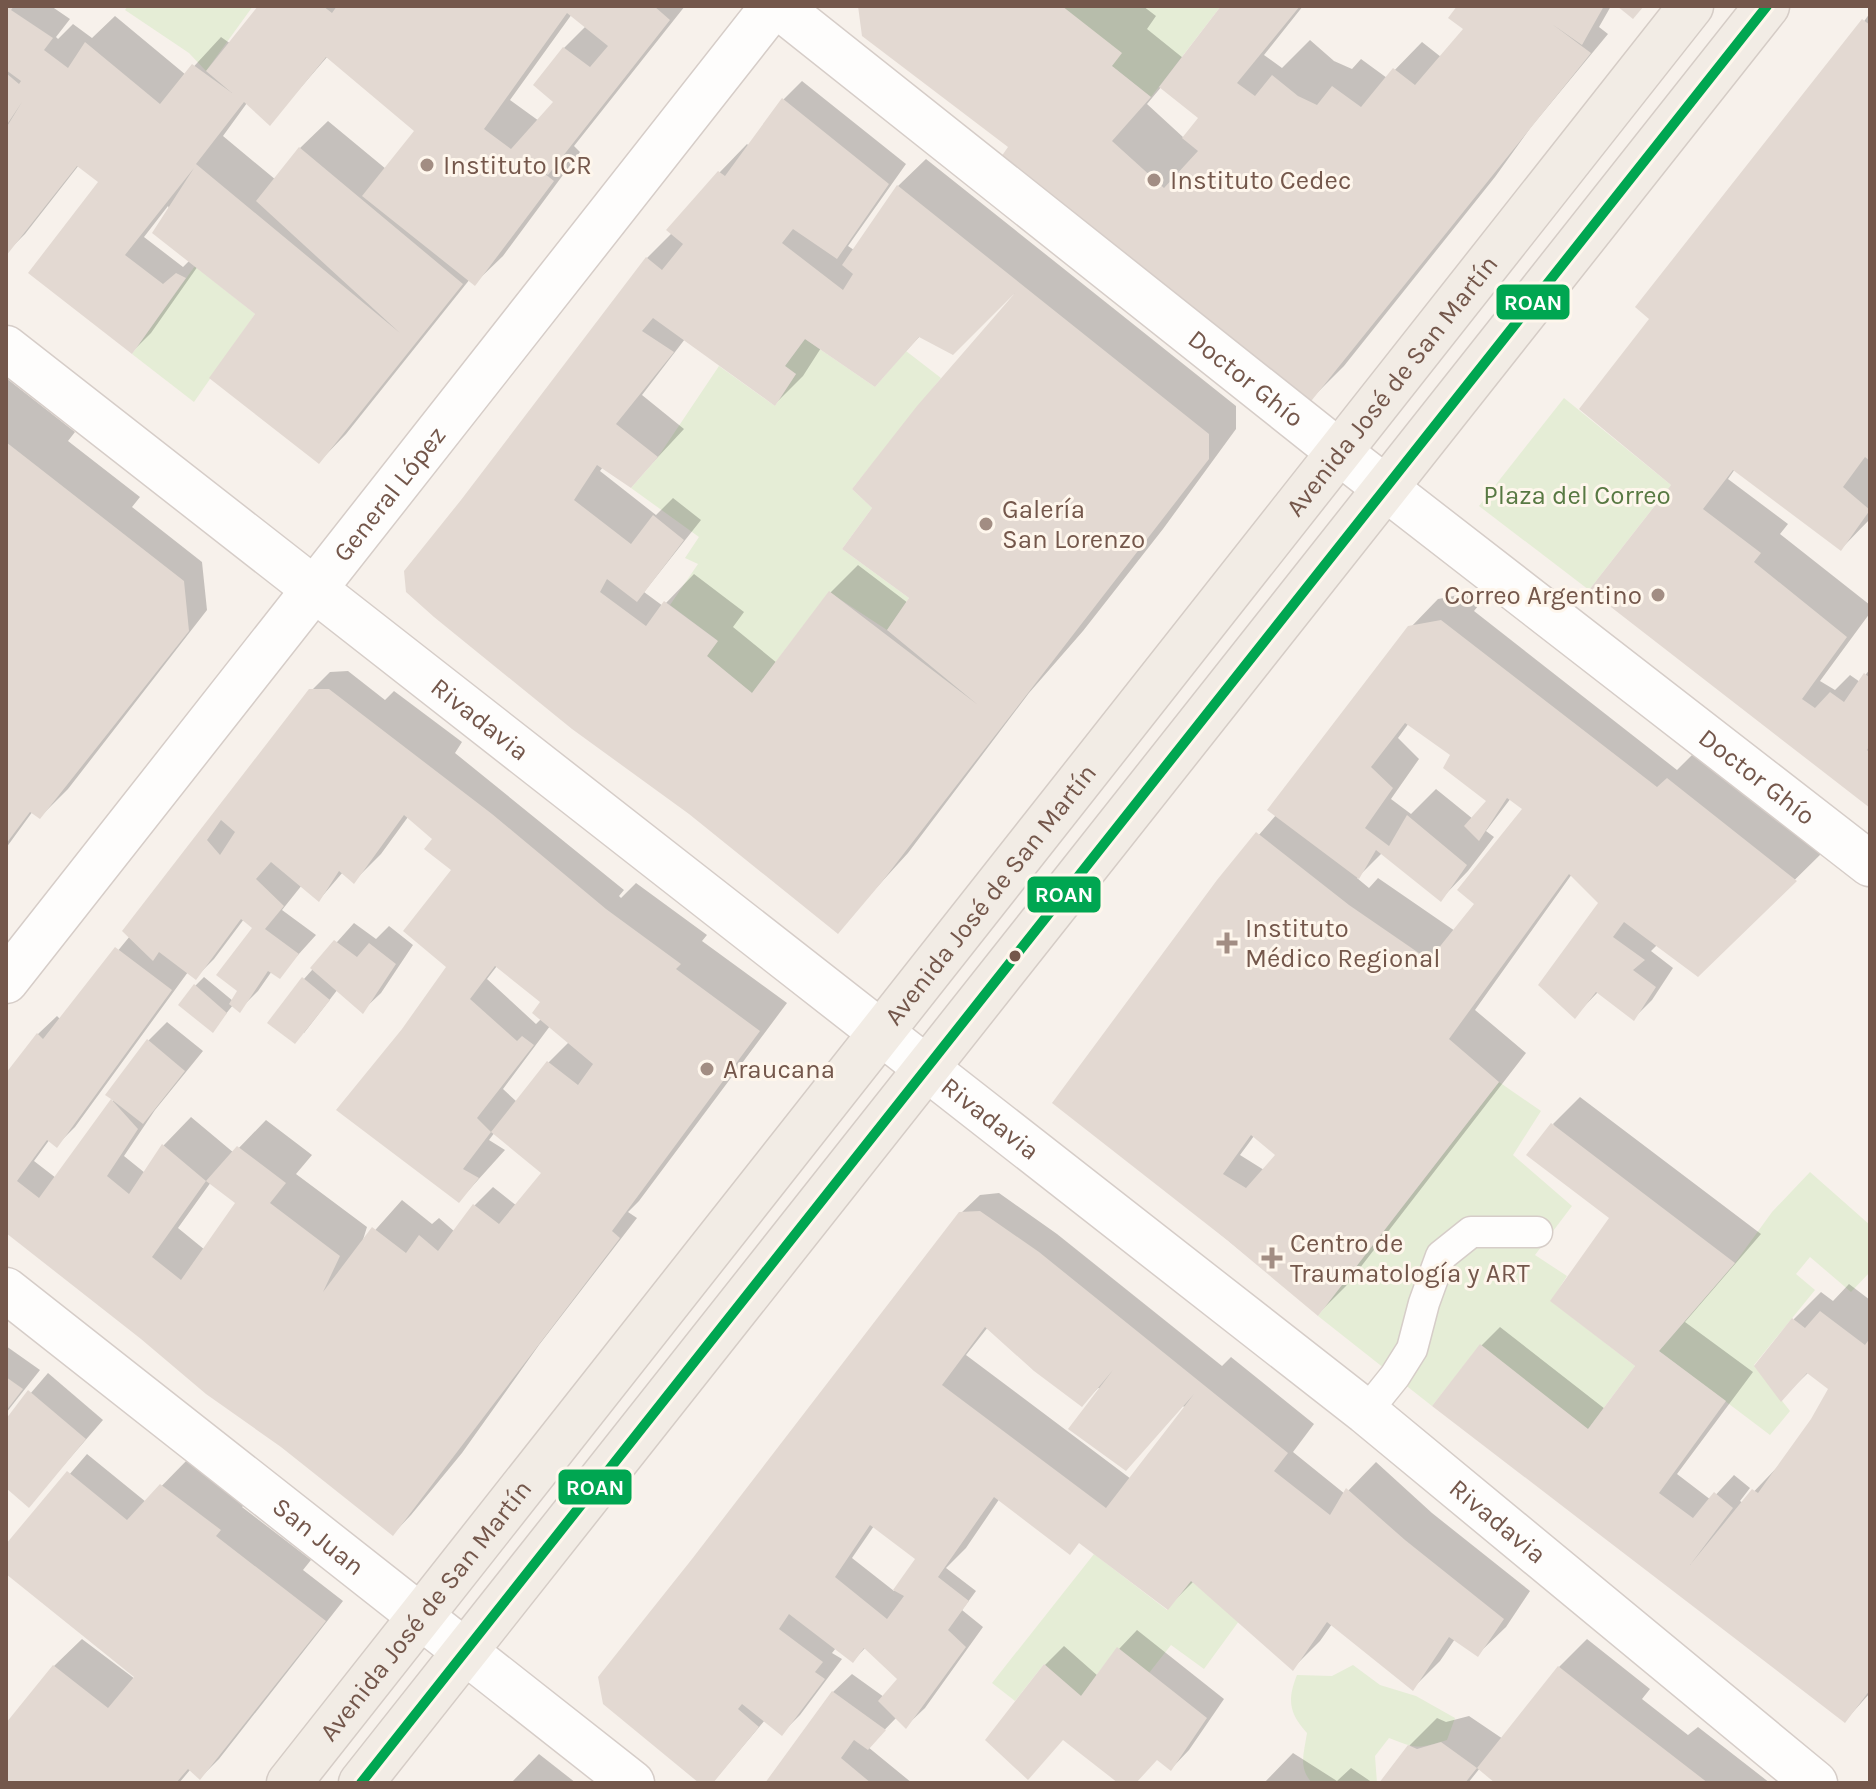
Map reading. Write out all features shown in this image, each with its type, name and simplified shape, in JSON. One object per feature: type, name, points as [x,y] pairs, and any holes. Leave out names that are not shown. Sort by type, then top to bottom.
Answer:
[{"type":"main road","name":"Avenida José de San Martín","points":[[289,1783],[1691,6]]},
{"type":"main road","points":[[361,1783],[1767,6]]},
{"type":"street","name":"Doctor Ghío","points":[[776,6],[1339,452],[1387,486],[1870,864]]},
{"type":"street","name":"General López","points":[[6,981],[776,6]]},
{"type":"street","name":"Rivadavia","points":[[6,348],[1366,1412],[1815,1783]]},
{"type":"street","name":"San Juan","points":[[6,1290],[632,1783]]},
{"type":"lane","points":[[1366,1412],[1412,1349],[1441,1256],[1471,1232],[1537,1232]]},
{"type":"green space","points":[[128,6],[253,6],[206,71],[189,53],[125,10]]},
{"type":"green space","points":[[1062,6],[1221,6],[1151,97],[1112,66]]},
{"type":"green space","points":[[195,266],[255,314],[194,402],[132,354]]},
{"type":"green space","points":[[805,339],[875,387],[906,351],[941,378],[852,489],[872,508],[842,549],[909,598],[887,630],[829,592],[752,693],[707,656],[717,640],[670,605],[698,564],[685,558],[699,537],[631,488],[658,457],[719,366],[775,406],[796,374],[785,366]]},
{"type":"green space","name":"Plaza del Correo","points":[[1564,398],[1671,485],[1589,590],[1479,506]]},
{"type":"green space","points":[[1499,1082],[1541,1111],[1513,1155],[1572,1206],[1535,1255],[1567,1276],[1551,1301],[1635,1366],[1588,1429],[1480,1345],[1432,1406],[1318,1316]]},
{"type":"green space","points":[[1810,1172],[1870,1225],[1870,1272],[1851,1292],[1810,1257],[1796,1274],[1815,1290],[1754,1365],[1790,1411],[1770,1435],[1659,1351],[1735,1263],[1772,1212]]},
{"type":"green space","points":[[1094,1554],[1167,1610],[1191,1581],[1239,1621],[1204,1669],[1171,1645],[1149,1673],[1117,1648],[1081,1696],[1044,1664],[1015,1701],[992,1683]]},
{"type":"green space","points":[[1353,1665],[1380,1685],[1416,1696],[1455,1718],[1447,1740],[1418,1746],[1389,1738],[1375,1756],[1377,1783],[1312,1783],[1303,1765],[1307,1733],[1296,1719],[1291,1699],[1297,1675],[1332,1676]]},
{"type":"building","points":[[6,6],[14,6],[11,10],[53,38],[44,50],[68,68],[85,42],[160,104],[192,64],[232,93],[206,71],[258,6],[323,6],[332,13],[337,6],[654,6],[670,20],[548,175],[531,163],[554,181],[475,286],[362,196],[414,131],[326,57],[270,126],[244,102],[196,164],[400,333],[256,201],[299,147],[463,284],[319,464],[209,378],[255,314],[152,233],[194,168],[125,255],[163,284],[176,273],[186,278],[132,354],[28,273],[98,182],[77,166],[6,256],[6,128],[22,102],[6,126],[6,73],[19,84],[21,81],[6,70]],"holes":[[[567,13],[608,46],[590,67],[563,47],[533,85],[553,102],[511,149],[484,129]]]},
{"type":"building","points":[[858,6],[1062,6],[1122,53],[1112,66],[1151,97],[1112,141],[1164,188],[1198,151],[1182,138],[1198,118],[1159,87],[1221,6],[1300,6],[1237,83],[1255,96],[1272,75],[1298,96],[1317,105],[1332,86],[1361,107],[1393,68],[1415,85],[1463,29],[1448,18],[1457,6],[1604,6],[1582,45],[1552,24],[1591,53],[1308,405],[1001,157],[1008,147],[862,36]]},
{"type":"building","points":[[1617,6],[1644,6],[1633,19]]},
{"type":"building","points":[[1862,19],[1870,25],[1870,461],[1865,457],[1843,487],[1870,510],[1841,551],[1733,470],[1703,509],[1761,553],[1754,562],[1847,637],[1802,699],[1815,708],[1830,692],[1844,702],[1864,673],[1870,678],[1870,745],[1867,750],[1870,753],[1870,808],[1589,590],[1671,485],[1579,409],[1649,319],[1635,307]]},
{"type":"building","points":[[782,98],[889,184],[837,259],[793,229],[782,243],[843,290],[853,274],[842,265],[897,185],[1209,434],[1209,459],[881,883],[838,934],[689,814],[572,729],[406,592],[404,571],[646,257],[662,270],[683,244],[666,230],[718,171],[725,176]],"holes":[[[1015,293],[917,406],[852,489],[872,508],[842,549],[909,598],[887,630],[978,705],[829,591],[752,693],[707,656],[718,641],[664,601],[646,626],[600,592],[607,579],[637,602],[684,540],[653,515],[631,544],[574,500],[597,465],[631,488],[658,457],[616,424],[674,352],[642,331],[653,318],[775,406],[796,374],[785,366],[805,339],[875,387],[919,337],[953,355]]]},
{"type":"building","points":[[6,442],[184,581],[189,631],[40,819],[30,812],[6,844]]},
{"type":"building","points":[[1441,620],[1657,787],[1667,778],[1797,881],[1698,977],[1624,922],[1613,937],[1645,960],[1633,970],[1656,987],[1634,1021],[1596,992],[1575,1019],[1538,985],[1598,903],[1569,874],[1449,1039],[1499,1082],[1318,1316],[1227,1240],[1052,1103],[1256,832],[1349,905],[1429,960],[1474,904],[1457,890],[1522,809],[1507,798],[1479,841],[1464,826],[1486,801],[1443,768],[1450,755],[1405,723],[1371,767],[1393,788],[1365,828],[1389,846],[1407,815],[1467,865],[1441,902],[1376,850],[1359,879],[1267,810],[1408,626]],"holes":[[[1251,1135],[1275,1155],[1246,1188],[1223,1174]]]},
{"type":"building","points":[[309,689],[329,689],[492,814],[606,909],[681,964],[676,969],[760,1031],[612,1231],[620,1238],[393,1536],[281,1447],[206,1394],[6,1233],[6,1073],[37,1033],[43,1039],[115,947],[172,990],[57,1148],[47,1140],[17,1181],[39,1198],[111,1099],[138,1129],[107,1176],[129,1194],[162,1144],[206,1181],[237,1146],[286,1183],[270,1203],[340,1256],[323,1292],[372,1227],[406,1253],[419,1235],[438,1251],[473,1204],[499,1224],[541,1173],[491,1132],[463,1169],[479,1178],[459,1203],[336,1110],[402,1029],[446,967],[403,931],[451,870],[424,849],[432,839],[404,815],[354,884],[339,871],[319,902],[271,862],[256,879],[284,906],[265,929],[299,954],[280,979],[268,971],[240,1013],[229,1004],[237,991],[216,975],[252,928],[241,919],[196,980],[159,952],[153,961],[122,931]],"holes":[[[221,820],[235,832],[220,855],[207,840]],[[495,966],[540,1002],[532,1013],[593,1064],[578,1085],[547,1061],[491,1132],[477,1118],[534,1045],[522,1036],[517,1041],[470,999]],[[206,1181],[235,1203],[181,1280],[152,1257]]]},
{"type":"building","points":[[334,940],[357,957],[369,943],[396,964],[363,1014],[310,968]]},
{"type":"building","points":[[302,977],[330,1000],[295,1044],[267,1023]]},
{"type":"building","points":[[194,984],[227,1013],[213,1033],[178,1005]]},
{"type":"building","points":[[147,1039],[185,1071],[143,1124],[105,1095]]},
{"type":"building","points":[[1551,1123],[1735,1263],[1659,1351],[1726,1401],[1659,1493],[1693,1518],[1714,1492],[1733,1508],[1690,1565],[1752,1489],[1758,1493],[1811,1419],[1828,1389],[1807,1373],[1781,1402],[1754,1366],[1792,1318],[1805,1328],[1820,1311],[1865,1345],[1870,1338],[1870,1690],[1845,1723],[1432,1406],[1480,1344],[1588,1429],[1635,1366],[1550,1301],[1609,1218],[1526,1155]]},
{"type":"building","points":[[980,1211],[1039,1252],[1288,1453],[1274,1471],[1330,1515],[1346,1488],[1504,1619],[1478,1657],[1449,1637],[1413,1691],[1327,1622],[1293,1671],[1191,1581],[1168,1610],[1079,1543],[1070,1555],[994,1497],[938,1577],[969,1601],[948,1630],[966,1647],[906,1729],[878,1701],[897,1679],[864,1648],[853,1663],[789,1614],[779,1629],[823,1662],[815,1672],[825,1679],[782,1736],[742,1704],[738,1709],[759,1727],[713,1783],[699,1783],[603,1704],[598,1677],[959,1212]],"holes":[[[985,1327],[1034,1371],[1082,1407],[1113,1370],[1068,1429],[1126,1471],[1194,1394],[1106,1508],[942,1385]],[[870,1525],[915,1559],[893,1590],[904,1596],[887,1619],[835,1577]]]},
{"type":"building","points":[[6,1377],[23,1389],[6,1411]]},
{"type":"building","points":[[28,1390],[86,1439],[29,1508],[6,1488],[6,1419]]},
{"type":"building","points":[[67,1471],[127,1520],[160,1484],[221,1530],[216,1536],[326,1621],[200,1780],[188,1769],[176,1783],[6,1783],[6,1723],[53,1665],[108,1708],[134,1677],[6,1574],[6,1544]]},
{"type":"building","points":[[1117,1647],[1207,1718],[1171,1771],[1157,1760],[1136,1783],[1118,1783],[1063,1740],[1028,1780],[985,1740],[1044,1664],[1081,1696]]},
{"type":"building","points":[[1558,1666],[1708,1783],[1495,1783],[1477,1768]]},
{"type":"building","points":[[832,1691],[886,1730],[868,1750],[854,1740],[841,1758],[871,1783],[765,1783]]},
{"type":"building","points":[[1441,1742],[1477,1768],[1465,1783],[1379,1783],[1408,1745],[1417,1749]]},
{"type":"transit line","name":"ROAN","points":[[361,1783],[1767,6]]},
{"type":"place","name":"Instituto ICR","points":[[427,165]]},
{"type":"place","name":"Instituto Cedec","points":[[1154,180]]},
{"type":"place","name":"Galería San Lorenzo","points":[[986,524]]},
{"type":"place","name":"Correo Argentino","points":[[1658,595]]},
{"type":"place","name":"Instituto Médico Regional","points":[[1227,943]]},
{"type":"place","name":"Araucana","points":[[707,1069]]},
{"type":"place","name":"Centro de Traumatología y ART","points":[[1272,1258]]}]
